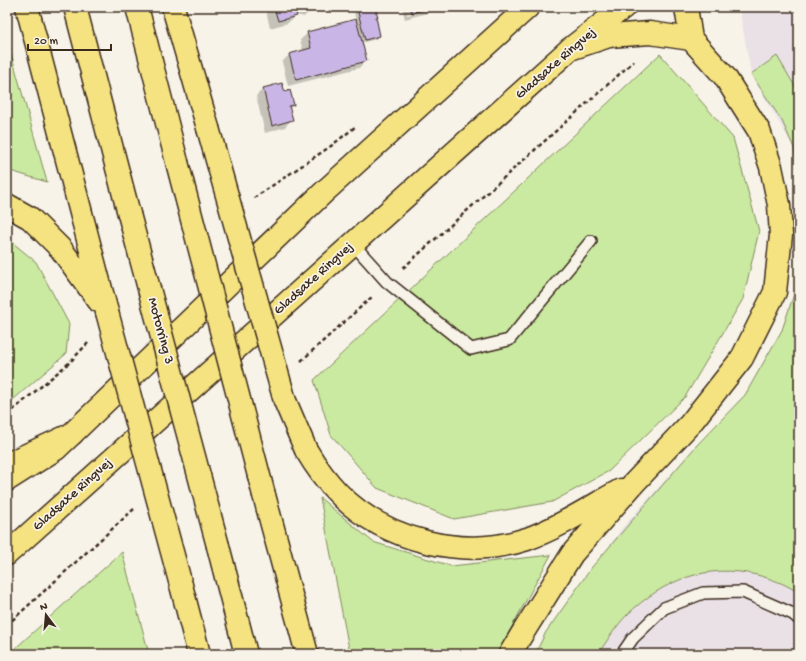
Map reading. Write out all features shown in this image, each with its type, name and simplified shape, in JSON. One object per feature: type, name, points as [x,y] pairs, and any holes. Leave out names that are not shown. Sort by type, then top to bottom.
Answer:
[{"type":"main road","points":[[27,7],[106,312],[199,654]]},
{"type":"main road","name":"Motorring 3","points":[[75,7],[246,654]]},
{"type":"main road","points":[[137,7],[307,654]]},
{"type":"main road","points":[[173,7],[285,401],[306,450],[321,473],[339,494],[358,510],[379,524],[402,534],[426,542],[451,547],[476,547],[500,545],[525,539],[548,531],[634,483]]},
{"type":"main road","points":[[7,480],[56,449],[324,192],[528,7]]},
{"type":"main road","name":"Gladsaxe Ringvej","points":[[7,554],[570,49],[624,7]]},
{"type":"main road","points":[[510,654],[572,554],[634,483],[690,424],[742,358],[775,292],[781,236],[779,205],[772,167],[759,131],[725,77],[691,39],[686,7]]},
{"type":"main road","points":[[570,49],[609,36],[650,33],[691,39]]},
{"type":"main road","points":[[7,205],[30,218],[61,249],[106,312]]},
{"type":"main road","points":[[7,464],[72,434]]},
{"type":"lane","points":[[353,244],[387,282],[471,349],[509,340],[591,241]]},
{"type":"lane","points":[[622,654],[633,638],[664,608],[703,593],[743,592],[793,614],[799,619]]},
{"type":"path","points":[[300,362],[662,35]]},
{"type":"path","points":[[7,624],[138,506]]},
{"type":"shaded area","points":[[739,7],[799,7],[799,205],[794,148],[751,74]]},
{"type":"shaded area","points":[[799,279],[799,654],[535,654],[546,632],[623,527],[697,445],[745,395],[782,330]]},
{"type":"green space","points":[[7,39],[47,182],[7,170]]},
{"type":"green space","points":[[660,54],[733,138],[759,231],[743,299],[685,397],[609,471],[552,502],[454,519],[377,488],[331,435],[314,380]]},
{"type":"green space","points":[[777,56],[799,93],[799,178],[794,148],[782,121],[751,74]]},
{"type":"green space","points":[[7,238],[36,262],[69,324],[66,354],[7,405]]},
{"type":"green space","points":[[799,279],[799,593],[779,582],[757,575],[721,571],[703,573],[687,577],[655,592],[627,615],[598,654],[535,654],[546,632],[592,567],[697,445],[745,395],[782,330]]},
{"type":"green space","points":[[320,498],[373,542],[451,566],[551,555],[497,654],[350,654]]},
{"type":"green space","points":[[122,552],[149,654],[9,654]]},
{"type":"building","points":[[274,7],[294,7],[297,16],[278,21]]},
{"type":"building","points":[[299,7],[309,7],[308,13],[299,12]]},
{"type":"building","points":[[375,7],[378,17],[376,17],[380,36],[365,40],[357,8]]},
{"type":"building","points":[[410,7],[434,7],[412,13]]},
{"type":"building","points":[[356,19],[367,61],[296,80],[289,54],[311,48],[307,32]]},
{"type":"building","points":[[282,83],[285,92],[290,90],[294,105],[289,106],[293,120],[272,126],[263,88]]}]
